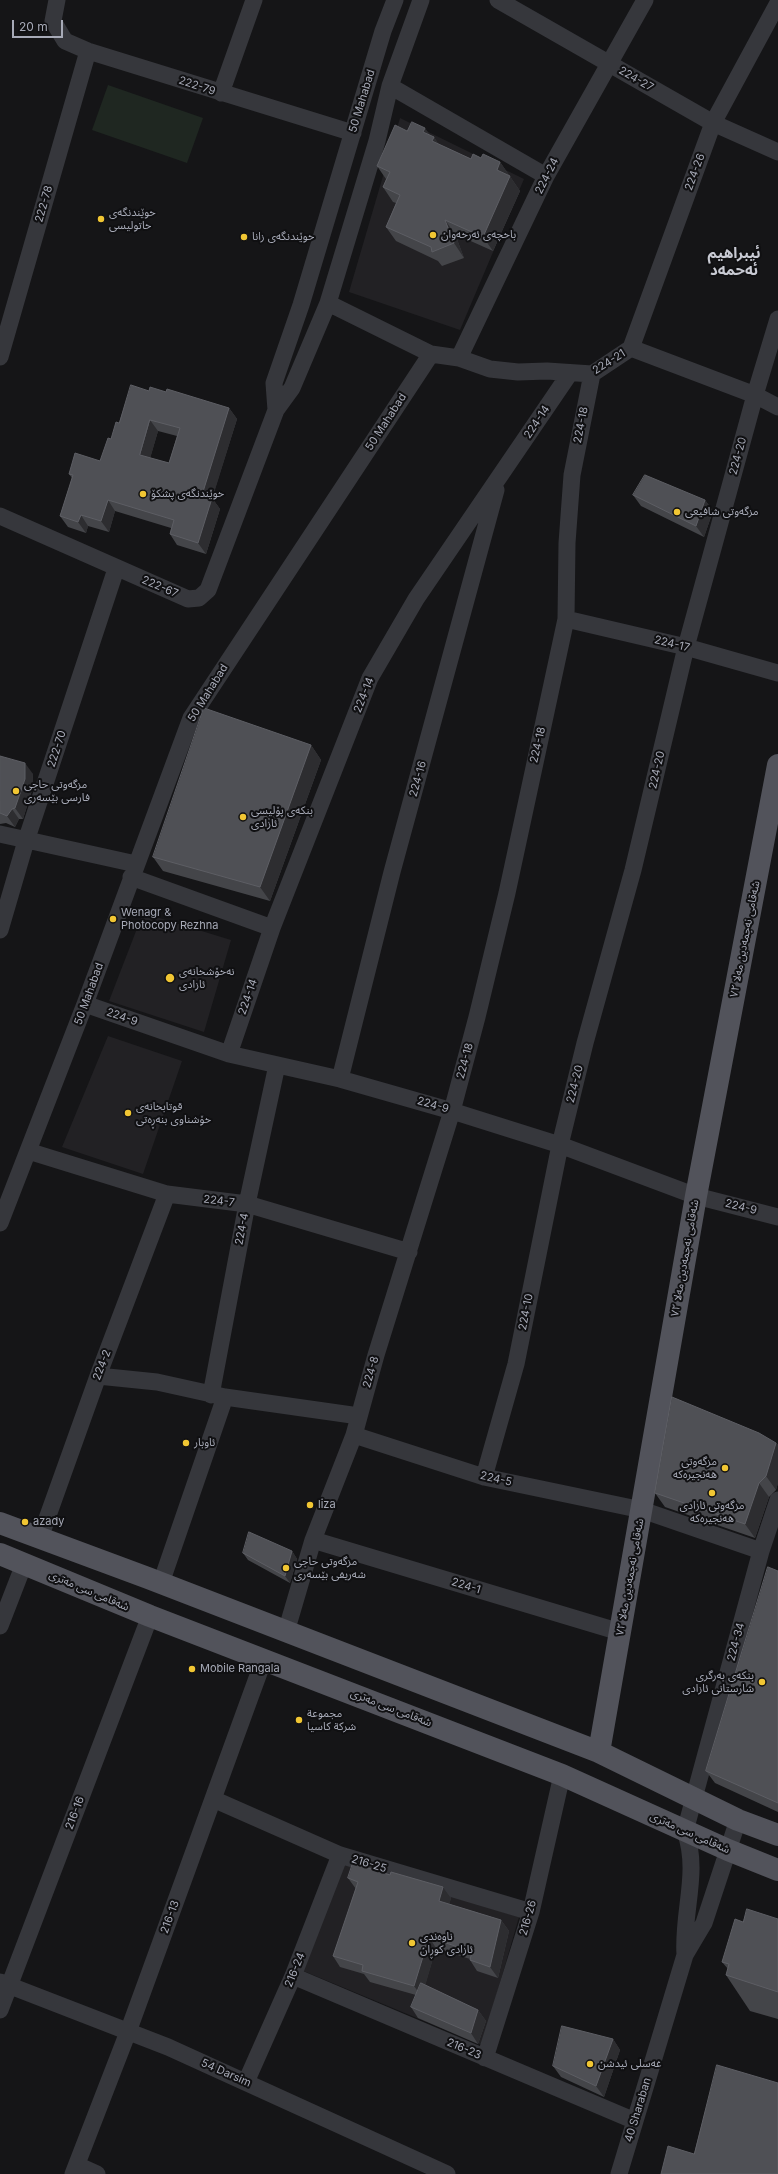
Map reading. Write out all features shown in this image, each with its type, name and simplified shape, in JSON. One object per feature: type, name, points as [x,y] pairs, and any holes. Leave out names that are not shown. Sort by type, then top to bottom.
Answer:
[{"type":"main road","name":"شەقامی نەجمەدین مەلا ٧٢","points":[[599,1752],[696,1196],[778,765]]},
{"type":"main road","points":[[0,1523],[161,1583],[599,1752],[738,1820],[778,1836]]},
{"type":"main road","name":"شەقامی سی مەتری","points":[[0,1554],[150,1616],[562,1775],[728,1850],[778,1870]]},
{"type":"street","name":"222-79","points":[[57,0],[53,21],[65,41],[88,51],[221,94],[353,133]]},
{"type":"street","points":[[221,94],[254,0]]},
{"type":"street","name":"50 Mahabad","points":[[276,410],[274,383],[300,305],[383,31],[395,0]]},
{"type":"street","name":"50 Mahabad","points":[[276,410],[292,388],[328,303],[377,141],[390,86],[421,0]]},
{"type":"street","name":"224-27","points":[[498,0],[713,123],[778,152]]},
{"type":"street","name":"224-24","points":[[459,358],[546,176],[645,0]]},
{"type":"street","name":"224-26","points":[[630,348],[713,123],[778,3]]},
{"type":"street","name":"222-78","points":[[0,357],[88,51]]},
{"type":"street","points":[[390,86],[546,176]]},
{"type":"street","points":[[328,303],[431,354]]},
{"type":"street","name":"224-20","points":[[560,1145],[585,1043],[633,870],[686,647],[755,395],[778,319]]},
{"type":"street","name":"224-21","points":[[431,354],[459,358],[490,369],[518,372],[548,371],[592,374],[630,348],[755,395],[778,407]]},
{"type":"street","name":"50 Mahabad","points":[[0,1222],[85,1004],[191,718],[431,354]]},
{"type":"street","name":"224-14","points":[[229,1054],[272,928],[370,678],[416,599],[499,480],[570,373]]},
{"type":"street","name":"224-18","points":[[452,1111],[507,892],[566,619],[566,543],[572,474],[592,374]]},
{"type":"street","name":"222-67","points":[[1,520],[188,599],[199,598],[208,590],[276,410]]},
{"type":"street","name":"224-16","points":[[340,1079],[392,872],[499,480]]},
{"type":"street","name":"222-70","points":[[0,930],[26,840],[116,568]]},
{"type":"street","name":"224-17","points":[[566,619],[686,647],[778,673]]},
{"type":"street","points":[[0,834],[134,871],[272,928]]},
{"type":"street","name":"224-9","points":[[85,1004],[229,1054],[340,1079],[452,1111],[560,1145],[696,1196],[778,1217]]},
{"type":"street","name":"224-4","points":[[161,1583],[218,1396],[247,1204],[277,1065]]},
{"type":"street","name":"224-8","points":[[286,1632],[313,1540],[354,1435],[452,1111]]},
{"type":"street","name":"224-10","points":[[484,1477],[516,1364],[560,1145]]},
{"type":"street","name":"224-7","points":[[28,1151],[167,1194],[247,1204],[409,1252]]},
{"type":"street","name":"224-2","points":[[40,1538],[98,1376],[167,1194]]},
{"type":"street","points":[[98,1376],[157,1382],[218,1396],[359,1416]]},
{"type":"street","name":"224-5","points":[[354,1435],[484,1477],[642,1510],[761,1551]]},
{"type":"street","name":"224-34","points":[[685,1831],[761,1551],[778,1500]]},
{"type":"street","name":"224-1","points":[[313,1540],[620,1632]]},
{"type":"street","points":[[0,1626],[24,1564]]},
{"type":"street","name":"216-16","points":[[0,2010],[5,1984],[150,1616]]},
{"type":"street","name":"216-13","points":[[75,2169],[128,2032],[264,1659]]},
{"type":"street","name":"216-26","points":[[485,2058],[531,1912],[562,1775]]},
{"type":"street","name":"216-25","points":[[213,1799],[340,1855],[531,1912]]},
{"type":"street","name":"40 Sharaban","points":[[618,2174],[685,1955],[704,1924],[738,1820]]},
{"type":"street","name":"40 Sharaban","points":[[685,1831],[692,1854],[692,1866],[684,1931],[685,1955]]},
{"type":"street","name":"216-24","points":[[246,2082],[293,1976],[340,1855]]},
{"type":"street","name":"216-23","points":[[293,1976],[635,2122]]},
{"type":"street","name":"54 Darsim","points":[[5,1984],[168,2047],[447,2174]]},
{"type":"street","points":[[75,2169],[97,2174]]},
{"type":"shaded area","points":[[108,85],[203,118],[187,163],[92,130]]},
{"type":"shaded area","name":"باخچەی ئەرخەوان","points":[[400,118],[524,179],[460,330],[349,292]]},
{"type":"shaded area","points":[[143,913],[231,940],[204,1032],[109,1001]]},
{"type":"shaded area","points":[[108,1036],[182,1061],[143,1174],[62,1147]]},
{"type":"shaded area","name":"ناوەندی ئازادی کوڕان","points":[[344,1862],[519,1917],[482,2045],[301,1970]]},
{"type":"building","points":[[412,122],[425,128],[423,132],[434,137],[432,141],[471,159],[473,154],[481,158],[483,154],[500,162],[497,170],[510,176],[483,237],[445,220],[454,243],[432,252],[431,247],[386,227],[400,195],[383,187],[390,172],[377,166],[395,125],[407,131]]},
{"type":"building","points":[[131,385],[149,391],[150,387],[166,392],[167,389],[229,408],[202,495],[212,498],[198,543],[170,534],[174,520],[108,500],[101,521],[81,515],[78,522],[60,516],[73,475],[69,474],[75,453],[100,461],[108,438],[111,439],[116,422],[119,423]],"holes":[[[150,420],[180,428],[169,463],[140,455]]]},
{"type":"building","points":[[645,475],[705,500],[696,526],[633,495]]},
{"type":"building","points":[[204,708],[311,745],[260,887],[153,857]]},
{"type":"building","points":[[0,756],[25,763],[25,779],[15,808],[12,809],[7,816],[0,813]]},
{"type":"building","name":"مزگەوتی ھەنجیرەکە","points":[[672,1397],[759,1433],[776,1443],[766,1476],[759,1483],[745,1524],[655,1493]]},
{"type":"building","points":[[249,1532],[292,1551],[285,1576],[243,1553]]},
{"type":"building","name":"بنکەی بەرگری شارستانی ئازادی","points":[[768,1567],[778,1571],[778,1803],[706,1771]]},
{"type":"building","points":[[353,1863],[390,1875],[391,1872],[443,1887],[439,1901],[501,1920],[490,1967],[470,1960],[472,1952],[429,1937],[414,1986],[362,1971],[363,1965],[333,1956],[358,1882],[348,1878]]},
{"type":"building","points":[[747,1909],[778,1919],[778,1992],[726,1975],[729,1964],[722,1962],[735,1919],[743,1922]]},
{"type":"building","points":[[421,1983],[478,2010],[471,2033],[411,2007]]},
{"type":"building","name":"غەسلی ئیدشن","points":[[562,2026],[613,2039],[596,2086],[553,2066]]},
{"type":"building","points":[[717,2065],[778,2083],[778,2174],[661,2174],[668,2146],[694,2154]]},
{"type":"place","name":"خوێندنگەی خاتولیسی","points":[[101,219]]},
{"type":"place","name":"باخچەی ئەرخەوان","points":[[433,235]]},
{"type":"place","name":"خوێندنگەی زانا","points":[[244,237]]},
{"type":"place","name":"خوێندنگەی پشکۆ","points":[[143,494]]},
{"type":"place","name":"مزگەوتی شافیعی","points":[[677,512]]},
{"type":"place","name":"مزگەوتی حاجی فارسی بێسەری","points":[[16,791]]},
{"type":"place","name":"بنکەی پۆلیسی ئازادی","points":[[243,817]]},
{"type":"place","name":"Wenagr & Photocopy Rezhna","points":[[113,919]]},
{"type":"place","name":"نەخۆشخانەی ئازادی","points":[[170,978]]},
{"type":"place","name":"قوتابخانەی خۆشناوی بنەڕەتی","points":[[128,1113]]},
{"type":"place","name":"ئاوبار","points":[[186,1443]]},
{"type":"place","name":"مزگەوتی ھەنجیرەکە","points":[[725,1468]]},
{"type":"place","name":"مزگه‌وتی ئازادی هه‌نجیره‌که","points":[[712,1493]]},
{"type":"place","name":"liza","points":[[310,1505]]},
{"type":"place","name":"azady","points":[[25,1522]]},
{"type":"place","name":"مزگەوتی حاجی شەریفی بێسەری","points":[[286,1568]]},
{"type":"place","name":"Mobile Rangala","points":[[192,1669]]},
{"type":"place","name":"بنکەی بەرگری شارستانی ئازادی","points":[[762,1682]]},
{"type":"place","name":"مجموعة شرکة کاسیا","points":[[299,1720]]},
{"type":"place","name":"ناوەندی ئازادی کوڕان","points":[[412,1943]]},
{"type":"place","name":"غەسلی ئیدشن","points":[[590,2064]]},
{"type":"district","name":"ئیبراهیم ئەحمەد","points":[[734,262]]}]
